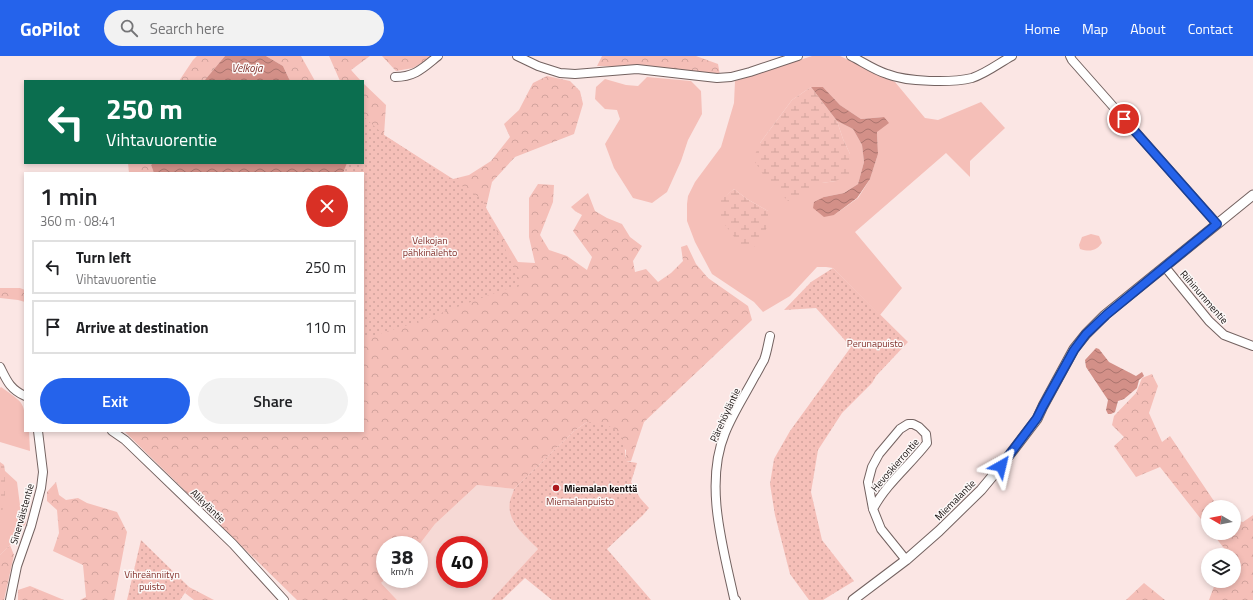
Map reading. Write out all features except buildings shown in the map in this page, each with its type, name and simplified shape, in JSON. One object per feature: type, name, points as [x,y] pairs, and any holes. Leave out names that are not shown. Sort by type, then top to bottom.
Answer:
[{"type":"street","points":[[395,77],[407,77],[416,73],[438,56]]},
{"type":"street","points":[[517,56],[560,73],[575,74],[637,69],[717,78],[744,74],[798,56]]},
{"type":"street","points":[[851,56],[888,75],[926,81],[971,78],[991,70],[1012,56]]},
{"type":"street","points":[[1070,56],[1217,224]]},
{"type":"street","name":"Miemalantie","points":[[853,600],[906,560],[968,504],[981,490],[1037,418],[1074,350],[1086,334],[1106,315],[1253,195]]},
{"type":"street","name":"Riihinummentie","points":[[1165,267],[1209,321],[1224,335],[1253,346]]},
{"type":"street","name":"Pärehöyläntie","points":[[736,600],[734,598],[726,562],[719,523],[716,497],[717,464],[719,449],[725,432],[764,360],[770,336]]},
{"type":"street","points":[[0,367],[6,380],[16,391],[24,396]]},
{"type":"street","name":"Hevoskierrontie","points":[[873,509],[878,499],[889,485],[917,456],[927,443],[926,434],[919,427],[913,424],[908,424],[900,429],[879,454],[872,467],[868,482],[873,509],[881,529],[906,560]]},
{"type":"street","name":"Sinerväistentie","points":[[10,600],[17,566],[31,526],[41,488],[43,472],[39,432]]},
{"type":"street","name":"Alikyläntie","points":[[113,432],[125,440],[227,538],[284,600]]},
{"type":"shaded area","points":[[477,485],[514,489],[510,502],[510,510],[514,523],[538,549],[491,600],[397,600],[386,588],[428,588],[428,536],[426,536],[435,524]]},
{"type":"green space","points":[[197,56],[225,56],[205,80],[180,80]]},
{"type":"green space","points":[[266,56],[301,56],[314,80],[290,80],[283,66]]},
{"type":"green space","points":[[329,56],[370,56],[351,70],[360,80],[340,80]]},
{"type":"green space","points":[[382,56],[434,56],[413,68],[396,71]]},
{"type":"green space","points":[[602,56],[696,56],[718,64],[720,75],[636,66],[597,66]]},
{"type":"green space","points":[[812,56],[840,56],[895,82],[925,118],[938,120],[981,102],[1005,128],[970,161],[970,177],[946,153],[855,232],[902,288],[880,315],[833,268],[817,267],[790,296],[763,312],[754,302],[712,274],[695,242],[687,221],[687,204],[688,196],[695,182],[721,147],[734,103],[735,81]],"holes":[[[811,87],[823,87],[840,105],[861,119],[884,117],[877,132],[878,154],[870,179],[858,198],[834,215],[824,197],[844,193],[858,184],[864,162],[862,145],[853,129],[837,121],[850,154],[836,181],[822,183],[760,143],[792,100]],[[734,189],[747,199],[768,211],[721,200]]]},
{"type":"green space","points":[[547,76],[570,81],[580,91],[583,104],[574,134],[515,157],[492,182],[486,208],[518,262],[535,263],[529,237],[529,198],[538,184],[554,185],[553,202],[540,235],[549,250],[567,256],[587,270],[592,257],[573,231],[582,215],[571,207],[588,193],[595,211],[622,224],[630,237],[642,246],[633,261],[635,272],[646,269],[658,282],[671,273],[683,261],[681,247],[687,245],[696,264],[708,278],[748,306],[752,320],[644,422],[631,461],[626,461],[626,450],[587,422],[574,431],[514,489],[477,485],[435,524],[426,536],[376,536],[376,588],[386,588],[397,600],[297,600],[125,432],[364,432],[364,172],[343,172],[347,164],[364,164],[364,84],[386,105],[384,135],[453,179],[469,175],[491,161],[510,137],[504,124],[519,110],[533,83]]},
{"type":"green space","points":[[647,77],[691,81],[701,91],[702,114],[688,140],[681,161],[667,192],[652,203],[633,198],[614,168],[605,144],[620,119],[617,110],[605,109],[595,99],[596,87],[605,79],[626,85],[638,86]]},
{"type":"green space","points":[[811,87],[837,121],[850,154],[849,174],[836,181],[822,183],[808,195],[793,201],[788,201],[764,176],[753,159],[760,143],[792,100]]},
{"type":"green space","name":"Velkojan pähkinälehto","points":[[364,117],[384,135],[482,199],[522,285],[503,290],[414,323],[364,339],[364,172],[343,172],[347,164],[364,164]]},
{"type":"green space","points":[[128,164],[152,164],[154,172],[129,172]]},
{"type":"green space","points":[[734,189],[747,199],[768,211],[768,225],[762,238],[752,249],[741,246],[719,217],[720,200]]},
{"type":"green space","points":[[1091,234],[1099,236],[1102,243],[1097,248],[1092,250],[1080,249],[1079,245],[1082,237]]},
{"type":"green space","name":"Perunapuisto","points":[[833,268],[908,342],[876,376],[872,383],[842,413],[818,450],[811,492],[822,540],[854,581],[823,600],[809,600],[790,574],[775,515],[770,484],[774,459],[790,431],[851,347],[816,308],[784,310],[811,282]]},
{"type":"green space","points":[[0,288],[20,288],[24,290],[24,302],[0,298]]},
{"type":"green space","points":[[1152,374],[1158,386],[1149,413],[1162,442],[1170,436],[1213,500],[1201,500],[1201,519],[1160,467],[1136,477],[1114,446],[1124,437],[1112,425],[1114,416],[1136,393],[1142,378]]},
{"type":"green space","points":[[1,387],[15,397],[22,404],[24,409],[24,432],[29,432],[30,451],[0,442]]},
{"type":"green space","name":"Miemalanpuisto","points":[[587,422],[605,425],[617,431],[624,443],[626,461],[637,463],[631,482],[640,498],[649,508],[607,549],[651,600],[552,600],[525,578],[502,600],[491,600],[538,549],[518,528],[511,516],[510,501],[514,489],[574,431]]},
{"type":"green space","points":[[0,462],[4,465],[5,471],[5,499],[0,521]]},
{"type":"green space","points":[[5,471],[17,482],[21,513],[26,523],[10,545],[0,555],[0,473]]},
{"type":"green space","points":[[56,482],[59,495],[66,500],[78,498],[87,503],[117,512],[127,532],[114,600],[80,600],[86,597],[83,565],[53,551],[59,533],[57,510],[47,501],[47,492]]},
{"type":"green space","points":[[1253,515],[1253,600],[1209,600],[1213,588],[1241,588],[1241,548],[1224,548],[1218,540],[1241,540],[1241,522],[1243,522]]},
{"type":"green space","name":"Vihreänniityn puisto","points":[[141,540],[189,587],[180,600],[127,600]]},
{"type":"green space","points":[[10,545],[14,555],[4,600],[0,600],[0,555]]},
{"type":"green space","points":[[1144,583],[1165,600],[1126,600]]},
{"type":"green space","points":[[30,586],[64,600],[18,600],[18,590]]},
{"type":"green space","points":[[189,587],[214,600],[194,600],[185,593]]},
{"type":"water","name":"Velkoja","points":[[225,56],[266,56],[283,66],[290,80],[205,80]]},
{"type":"water","points":[[811,87],[823,87],[840,105],[861,119],[884,117],[889,123],[877,132],[878,154],[870,179],[857,198],[834,215],[824,217],[813,208],[814,202],[824,197],[844,193],[858,184],[864,162],[862,145],[853,129],[837,121]]},
{"type":"water","points":[[347,164],[343,172],[154,172],[151,165]]},
{"type":"water","points":[[1096,348],[1099,349],[1109,362],[1136,376],[1142,372],[1144,376],[1139,380],[1137,388],[1124,399],[1118,401],[1115,412],[1111,414],[1108,414],[1106,410],[1108,400],[1086,367],[1085,360]]},
{"type":"place","name":"Miemalan kenttä","points":[[556,488]]},
{"type":"route","points":[[1001,466],[1037,418],[1074,350],[1086,334],[1106,315],[1217,224],[1124,119]]}]
